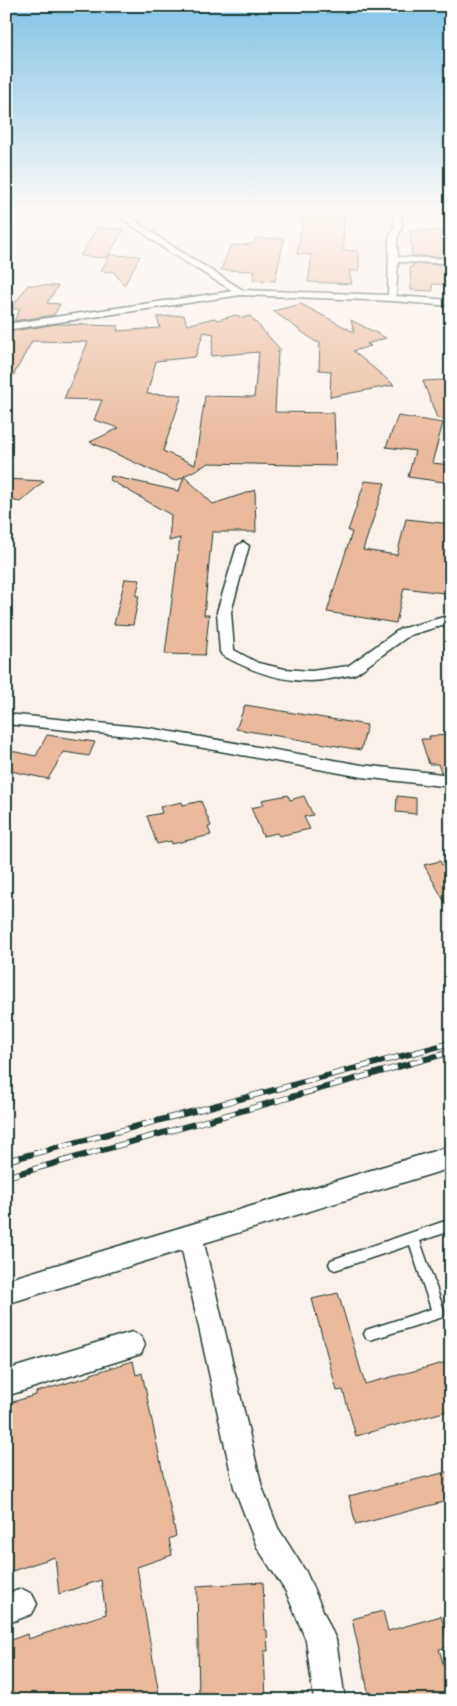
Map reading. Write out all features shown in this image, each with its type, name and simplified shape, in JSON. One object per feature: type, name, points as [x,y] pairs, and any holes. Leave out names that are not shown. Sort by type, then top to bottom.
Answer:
[{"type":"street","points":[[237,290],[241,292]]},
{"type":"street","points":[[392,290],[392,298]]},
{"type":"street","points":[[6,327],[241,292],[392,298],[451,303]]},
{"type":"street","points":[[243,546],[224,612],[227,652],[253,666],[285,674],[311,676],[352,670],[405,632],[451,619]]},
{"type":"street","points":[[6,719],[149,733],[362,771],[451,781]]},
{"type":"street","points":[[6,1292],[451,1157]]},
{"type":"street","points":[[191,1237],[248,1487],[267,1537],[296,1582],[321,1640],[330,1700]]},
{"type":"street","points":[[6,1383],[132,1345]]},
{"type":"lane","points":[[335,1264],[451,1225]]},
{"type":"lane","points":[[370,1334],[439,1314],[413,1237]]},
{"type":"building","points":[[25,290],[56,290],[47,303],[60,304],[54,315],[14,321],[20,309],[11,309]]},
{"type":"building","points":[[411,290],[433,290],[433,291]]},
{"type":"building","points":[[301,304],[354,332],[351,320],[386,338],[367,344],[371,346],[353,351],[394,385],[330,397],[331,371],[319,370],[320,342],[316,342],[273,311]]},
{"type":"building","points":[[184,315],[187,325],[214,318],[218,320],[236,315],[242,318],[250,316],[281,350],[278,351],[275,412],[334,413],[336,466],[209,463],[184,476],[213,504],[255,490],[256,532],[212,532],[204,615],[209,615],[205,655],[165,654],[180,538],[169,541],[171,515],[110,480],[111,476],[179,491],[184,477],[175,481],[90,442],[119,428],[94,420],[102,400],[64,399],[88,342],[32,341],[6,389],[7,332],[57,324],[119,326],[117,331],[160,328],[157,317]],"holes":[[[204,332],[214,334],[211,356],[259,352],[254,397],[205,396],[195,465],[163,451],[182,395],[147,394],[156,361],[195,357]]]},
{"type":"building","points":[[444,380],[451,396],[451,421],[437,418],[423,381]]},
{"type":"building","points":[[398,416],[443,423],[432,463],[451,465],[451,483],[408,477],[415,451],[386,447]]},
{"type":"building","points":[[6,479],[44,481],[20,502],[6,499]]},
{"type":"building","points":[[365,481],[385,483],[363,550],[397,555],[406,519],[451,524],[451,594],[404,588],[396,623],[327,612],[352,532],[348,531]]},
{"type":"building","points":[[125,579],[140,580],[133,625],[114,624]]},
{"type":"building","points":[[245,705],[367,725],[361,750],[236,729]]},
{"type":"building","points":[[47,735],[95,742],[89,756],[64,752],[48,779],[6,770],[6,750],[36,756]]},
{"type":"building","points":[[451,735],[451,773],[441,772],[438,764],[429,764],[421,739],[430,739],[429,736]]},
{"type":"building","points":[[288,795],[290,800],[304,796],[313,815],[304,817],[310,829],[279,836],[277,833],[263,836],[251,808],[264,805],[262,800]]},
{"type":"building","points":[[397,796],[416,798],[416,814],[396,812]]},
{"type":"building","points":[[201,801],[211,826],[208,827],[211,835],[172,844],[171,841],[157,844],[147,816],[162,813],[160,807],[182,802],[183,805]]},
{"type":"building","points":[[440,861],[442,865],[451,863],[451,913],[424,865]]},
{"type":"building","points":[[338,1293],[365,1384],[451,1361],[451,1410],[356,1436],[343,1390],[337,1391],[312,1299]]},
{"type":"building","points":[[133,1361],[136,1375],[142,1373],[176,1536],[169,1539],[172,1555],[137,1567],[160,1700],[6,1700],[6,1642],[27,1634],[28,1639],[106,1614],[101,1580],[59,1594],[55,1557],[6,1573],[6,1404],[36,1395],[36,1392],[91,1376],[91,1374]]},
{"type":"building","points":[[451,1471],[451,1500],[356,1525],[349,1496]]},
{"type":"building","points":[[263,1582],[268,1651],[264,1651],[266,1700],[199,1700],[197,1586]]},
{"type":"building","points":[[383,1611],[388,1631],[441,1616],[450,1647],[439,1649],[451,1692],[451,1700],[370,1700],[352,1619]]},
{"type":"railway","points":[[6,1161],[451,1043]]},
{"type":"railway","points":[[6,1177],[451,1052]]}]
